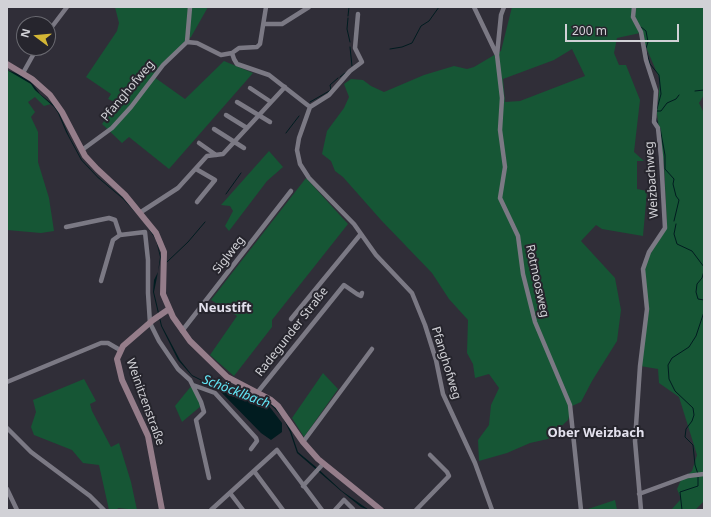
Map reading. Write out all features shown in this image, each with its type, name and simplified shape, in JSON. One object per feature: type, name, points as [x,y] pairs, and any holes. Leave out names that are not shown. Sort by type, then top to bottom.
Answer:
[{"type":"main road","name":"Radegunder Straße","points":[[7,64],[23,73],[50,94],[62,112],[82,150],[97,170],[125,195],[141,212],[156,233],[163,247],[163,290],[169,309],[182,331],[227,377],[271,400],[282,410],[303,442],[322,465],[381,510]]},
{"type":"main road","name":"Weinitzenstraße","points":[[162,510],[148,436],[118,368],[117,359],[120,350],[150,323],[169,309]]},
{"type":"street","points":[[56,21],[67,7]]},
{"type":"street","points":[[190,7],[187,42],[197,43],[221,55],[239,48],[257,47],[260,44],[266,7]]},
{"type":"street","points":[[264,24],[282,24],[309,7]]},
{"type":"street","points":[[474,7],[497,55]]},
{"type":"street","points":[[497,55],[501,15],[504,7]]},
{"type":"street","name":"Weizbachweg","points":[[634,7],[633,17],[641,32],[646,60],[656,91],[654,122],[658,128],[665,228],[649,252],[643,270],[647,309],[640,359],[635,441],[641,510]]},
{"type":"street","points":[[232,52],[238,64],[269,75],[310,107],[330,95],[350,71],[362,62],[355,48],[358,14]]},
{"type":"street","name":"Pfanghofweg","points":[[82,150],[112,128],[131,107],[163,65],[187,42]]},
{"type":"street","name":"Rotmoosweg","points":[[497,55],[502,98],[500,130],[505,167],[500,198],[518,236],[523,274],[535,322],[570,405],[581,510]]},
{"type":"street","points":[[23,73],[33,56]]},
{"type":"street","points":[[141,212],[178,188],[206,156],[223,154],[285,87]]},
{"type":"street","points":[[250,88],[271,102]]},
{"type":"street","points":[[237,102],[270,122]]},
{"type":"street","name":"Pfanghofweg","points":[[310,107],[296,150],[300,164],[309,178],[354,224],[360,235],[376,255],[412,293],[419,308],[436,360],[443,394],[475,463],[492,510]]},
{"type":"street","points":[[226,115],[247,128]]},
{"type":"street","points":[[214,129],[244,148]]},
{"type":"street","points":[[199,143],[216,155]]},
{"type":"street","points":[[196,169],[215,180],[197,202]]},
{"type":"street","name":"Siglweg","points":[[182,331],[291,191]]},
{"type":"street","points":[[66,227],[109,218],[115,220],[120,235]]},
{"type":"street","points":[[101,281],[113,240],[120,235],[144,232],[148,260],[148,308],[150,323],[159,341],[178,369],[193,385],[204,412],[196,420],[209,478]]},
{"type":"street","points":[[291,319],[360,235]]},
{"type":"street","name":"Radegunder Straße","points":[[257,393],[344,285],[361,296],[362,293]]},
{"type":"street","name":"Weinitzenstraße","points":[[7,382],[24,373],[49,366],[101,343],[108,343],[120,350]]},
{"type":"street","points":[[303,442],[372,349]]},
{"type":"street","points":[[193,385],[215,393],[256,438],[257,441],[251,449]]},
{"type":"street","points":[[7,428],[31,452],[90,496],[104,510]]},
{"type":"street","points":[[210,510],[277,450],[322,510]]},
{"type":"street","points":[[416,510],[448,476],[430,455]]},
{"type":"street","points":[[303,486],[322,465]]},
{"type":"street","points":[[254,471],[284,510]]},
{"type":"street","points":[[639,494],[695,474],[702,474]]},
{"type":"street","points":[[7,489],[17,510]]},
{"type":"street","points":[[230,493],[243,510]]},
{"type":"street","points":[[335,510],[344,500],[353,509]]},
{"type":"green space","points":[[115,7],[208,7],[191,37],[185,41],[154,77],[185,99],[224,61],[253,73],[169,169],[129,137],[122,143],[102,124],[117,103],[108,99],[111,94],[86,77],[117,31],[119,23]]},
{"type":"green space","points":[[512,7],[704,7],[704,95],[699,103],[704,113],[704,501],[695,510],[671,510],[681,499],[677,489],[681,480],[692,471],[697,455],[679,397],[659,383],[658,369],[640,366],[646,323],[644,265],[667,225],[664,165],[657,114],[660,80],[640,33],[617,38],[614,53],[619,65],[626,65],[640,100],[634,152],[644,161],[637,161],[637,189],[647,191],[643,236],[602,229],[596,225],[581,241],[615,278],[621,310],[617,341],[592,381],[581,402],[572,406],[568,420],[548,439],[530,443],[507,453],[479,461],[478,440],[489,425],[491,405],[499,388],[489,374],[475,378],[473,364],[467,353],[468,320],[449,299],[432,273],[381,220],[343,177],[335,171],[331,161],[322,154],[327,131],[344,108],[349,97],[344,84],[351,79],[363,80],[371,86],[384,92],[424,75],[454,66],[467,69],[474,67],[501,51]],"holes":[[[572,49],[585,76],[520,101],[505,102],[503,79],[554,60]]]},
{"type":"green space","points":[[7,70],[31,84],[35,90],[51,104],[44,106],[35,97],[28,102],[35,112],[31,117],[38,132],[38,162],[49,198],[54,231],[41,233],[7,230]]},
{"type":"green space","points":[[269,151],[283,167],[267,181],[229,231],[225,226],[233,211],[230,206],[221,205]]},
{"type":"green space","points":[[306,178],[348,224],[272,320],[272,327],[234,376],[210,355],[237,316],[211,300]]},
{"type":"green space","points":[[323,373],[338,389],[304,437],[292,418]]},
{"type":"green space","points":[[84,379],[96,401],[90,404],[92,411],[111,447],[119,443],[131,482],[137,510],[118,508],[117,510],[109,510],[99,465],[83,463],[72,450],[34,435],[31,427],[36,412],[33,400]]},
{"type":"green space","points":[[192,385],[201,406],[182,422],[175,406]]},
{"type":"green space","points":[[615,500],[617,510],[585,510]]},
{"type":"shaded area","points":[[7,70],[18,74],[32,83],[40,94],[55,106],[82,160],[98,177],[123,198],[145,222],[156,239],[161,257],[158,272],[160,257],[156,240],[144,222],[123,199],[98,178],[81,160],[54,107],[35,90],[31,84]]},
{"type":"shaded area","name":"Schöcklbach","points":[[158,272],[154,292],[162,326],[180,360],[192,375],[204,381],[233,388],[268,402],[275,407],[280,413],[291,431],[298,452],[342,491],[369,510],[361,507],[341,491],[297,453],[290,432],[283,418],[267,402],[233,389],[204,382],[192,376],[178,360],[161,326],[153,292],[154,280]]},
{"type":"shaded area","points":[[227,389],[269,406],[282,423],[282,432],[271,440],[261,433],[219,390]]},
{"type":"waterway","points":[[348,16],[349,7]]},
{"type":"waterway","points":[[390,49],[402,47],[412,43],[421,26],[429,21],[439,7]]},
{"type":"waterway","points":[[348,18],[347,29],[350,42]]},
{"type":"waterway","points":[[641,27],[646,31],[648,42],[646,48]]},
{"type":"waterway","points":[[350,47],[352,66]]},
{"type":"waterway","points":[[647,53],[650,64],[659,75],[661,94],[657,109]]},
{"type":"waterway","points":[[340,77],[345,73]]},
{"type":"waterway","points":[[310,102],[331,90],[330,85],[338,78]]},
{"type":"waterway","points":[[695,91],[704,90]]},
{"type":"waterway","points":[[656,111],[661,111],[667,103],[676,99],[679,95]]},
{"type":"waterway","points":[[286,133],[299,116]]},
{"type":"waterway","points":[[656,118],[658,125]]},
{"type":"waterway","points":[[660,128],[665,155],[665,169],[674,179],[673,184],[676,196],[679,200],[674,221]]},
{"type":"waterway","points":[[226,194],[241,173]]},
{"type":"waterway","points":[[167,262],[188,242],[205,222]]},
{"type":"waterway","points":[[676,224],[674,234],[677,244],[692,251],[704,267]]},
{"type":"waterway","points":[[704,271],[702,278],[697,284],[696,292],[698,299],[704,300]]},
{"type":"waterway","points":[[698,474],[695,465],[693,445],[685,437],[686,429],[692,421],[694,415],[693,408],[675,391],[669,379],[668,365],[672,358],[689,347],[696,336],[704,312]]},
{"type":"waterway","points":[[682,510],[680,492],[698,486],[698,477]]},
{"type":"district","name":"Neustift","points":[[225,308]]},
{"type":"district","name":"Ober Weizbach","points":[[596,433]]}]
